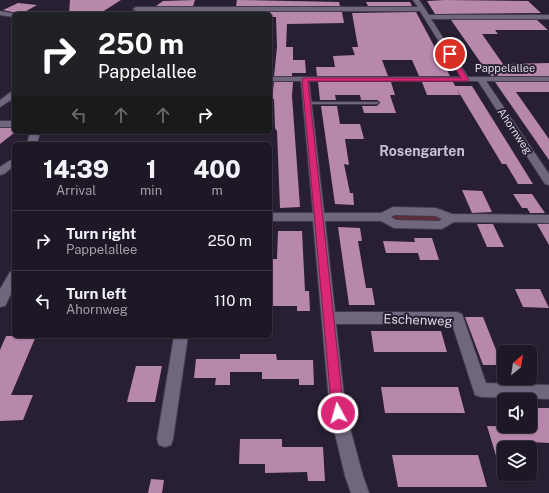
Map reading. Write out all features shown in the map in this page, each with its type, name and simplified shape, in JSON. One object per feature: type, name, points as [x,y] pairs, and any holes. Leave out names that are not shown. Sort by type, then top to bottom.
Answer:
[{"type":"street","points":[[416,0],[466,79]]},
{"type":"street","points":[[132,12],[145,3]]},
{"type":"street","points":[[136,9],[421,9]]},
{"type":"street","points":[[0,13],[12,15]]},
{"type":"street","points":[[426,17],[548,18]]},
{"type":"street","name":"Pappelallee","points":[[272,79],[549,79]]},
{"type":"street","points":[[305,79],[338,413],[354,476],[360,493]]},
{"type":"street","name":"Ahornweg","points":[[480,79],[544,167],[549,182]]},
{"type":"street","points":[[0,104],[12,95]]},
{"type":"street","points":[[0,124],[12,124]]},
{"type":"street","points":[[0,172],[12,163]]},
{"type":"street","points":[[272,217],[383,218],[394,224],[442,225],[451,218],[549,219]]},
{"type":"street","points":[[0,302],[12,279]]},
{"type":"street","name":"Eschenweg","points":[[329,318],[458,318],[481,390],[549,392]]},
{"type":"street","points":[[165,439],[181,338]]},
{"type":"lane","points":[[307,103],[377,103]]},
{"type":"shaded area","points":[[392,216],[437,216],[442,219],[439,221],[397,221],[393,219]]},
{"type":"building","points":[[70,0],[121,0],[102,12],[69,12]]},
{"type":"building","points":[[195,0],[193,6],[156,6],[163,1]]},
{"type":"building","points":[[237,0],[339,2],[340,6],[236,6]]},
{"type":"building","points":[[427,1],[528,1],[541,13],[435,14]]},
{"type":"building","points":[[366,2],[410,2],[412,6],[368,6]]},
{"type":"building","points":[[18,3],[37,5],[25,12],[3,10]]},
{"type":"building","points":[[272,12],[342,12],[344,23],[287,24],[286,47],[293,47],[293,60],[305,60],[306,73],[292,73],[292,76],[274,76],[277,47],[276,17],[272,17]]},
{"type":"building","points":[[416,12],[450,76],[419,76],[412,60],[382,60],[388,76],[317,76],[316,67],[335,67],[333,56],[355,55],[352,47],[358,47],[352,13]]},
{"type":"building","points":[[451,20],[537,20],[548,30],[495,30],[498,34],[482,34],[503,64],[549,63],[549,76],[490,76]]},
{"type":"building","points":[[274,82],[293,82],[292,96],[300,207],[280,208],[277,131],[275,128],[274,99],[272,99]]},
{"type":"building","points":[[318,82],[391,82],[395,95],[390,95],[396,113],[364,113],[362,106],[377,106],[380,102],[377,100],[361,100],[360,95],[335,95],[336,100],[320,100]]},
{"type":"building","points":[[422,82],[453,82],[460,95],[427,95]]},
{"type":"building","points":[[495,82],[549,82],[549,92],[516,92],[549,139],[549,160]]},
{"type":"building","points":[[455,86],[472,86],[533,184],[518,184],[506,164],[502,164]]},
{"type":"building","points":[[321,106],[337,106],[340,124],[360,124],[364,139],[345,139],[349,165],[344,164],[350,193],[353,193],[354,205],[335,204]]},
{"type":"building","points":[[0,128],[12,128],[13,134],[0,144]]},
{"type":"building","points":[[462,190],[482,191],[492,212],[472,213]]},
{"type":"building","points":[[513,194],[532,194],[545,213],[530,213],[527,208],[522,208]]},
{"type":"building","points":[[477,224],[493,224],[504,247],[487,247]]},
{"type":"building","points":[[537,224],[549,224],[549,245]]},
{"type":"building","points":[[338,227],[360,228],[362,241],[358,241],[366,288],[372,288],[375,305],[349,305]]},
{"type":"building","points":[[278,231],[302,231],[305,291],[309,291],[310,311],[297,311],[297,306],[272,306],[273,259],[277,259]]},
{"type":"building","points":[[414,238],[432,238],[439,260],[420,260],[418,253],[386,253],[383,241],[415,242]]},
{"type":"building","points":[[515,289],[540,289],[549,308],[523,307]]},
{"type":"building","points":[[465,317],[483,317],[497,352],[497,365],[483,365]]},
{"type":"building","points":[[371,331],[441,331],[447,352],[374,352]]},
{"type":"building","points":[[6,336],[12,336],[12,338],[35,338],[11,395],[33,395],[23,420],[0,421],[0,350]]},
{"type":"building","points":[[240,354],[276,354],[277,360],[313,360],[314,385],[299,385],[299,379],[262,379],[262,372],[230,372],[230,385],[215,385],[216,378],[194,378],[196,359],[240,359]]},
{"type":"building","points":[[136,366],[162,366],[155,402],[127,402]]},
{"type":"building","points":[[381,387],[458,387],[465,413],[385,413]]},
{"type":"building","points":[[537,408],[549,408],[549,443],[537,442],[537,441],[497,441],[497,459],[487,426],[497,426],[497,433],[537,433]]},
{"type":"building","points":[[240,439],[282,439],[282,447],[323,447],[325,481],[308,481],[307,472],[265,473],[265,464],[239,464]]},
{"type":"building","points":[[392,455],[478,455],[487,487],[398,487]]},
{"type":"building","points":[[151,479],[164,480],[162,493],[148,493]]},
{"type":"district","name":"Rosengarten","points":[[422,151]]},
{"type":"route","points":[[338,413],[305,79],[466,79],[450,54]]}]
